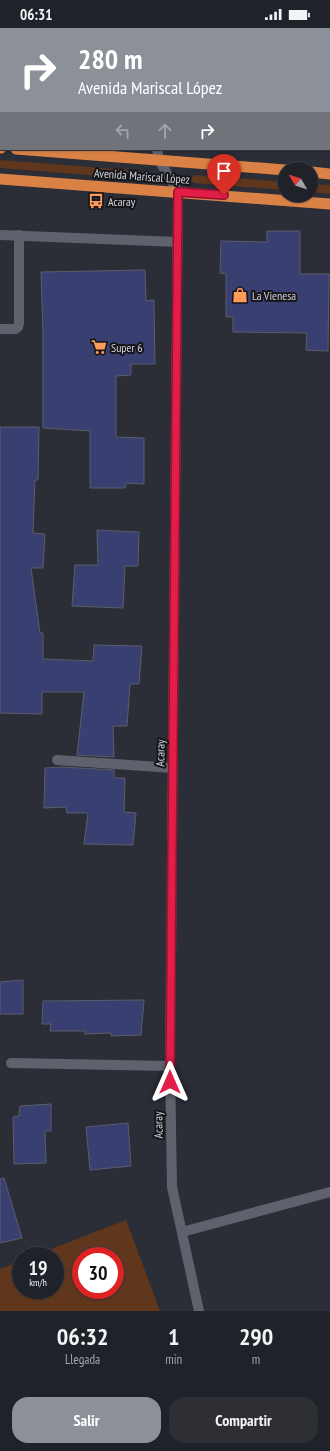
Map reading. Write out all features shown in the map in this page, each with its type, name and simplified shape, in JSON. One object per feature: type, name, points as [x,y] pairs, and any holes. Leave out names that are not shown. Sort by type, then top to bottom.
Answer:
[{"type":"highway","name":"Avenida Mariscal López","points":[[44,150],[158,154],[278,169]]},
{"type":"highway","points":[[318,173],[330,174]]},
{"type":"highway","name":"Avenida Mariscal López","points":[[0,179],[330,204]]},
{"type":"street","points":[[158,154],[178,192]]},
{"type":"street","name":"Acaray","points":[[178,192],[170,1066],[172,1187],[199,1311]]},
{"type":"street","points":[[0,235],[178,242]]},
{"type":"street","points":[[0,329],[15,329],[18,327],[19,236]]},
{"type":"street","points":[[56,760],[173,768]]},
{"type":"street","points":[[11,1063],[170,1066]]},
{"type":"street","points":[[182,1232],[330,1192]]},
{"type":"shaded area","points":[[0,160],[128,170],[131,172],[130,176],[127,178],[0,168]]},
{"type":"shaded area","points":[[194,175],[278,181],[278,189],[194,183],[191,178]]},
{"type":"shaded area","points":[[318,184],[330,185],[330,194],[318,193]]},
{"type":"shaded area","points":[[126,1220],[160,1311],[0,1311],[0,1269],[12,1264],[12,1299],[64,1299],[64,1247],[56,1247]]},
{"type":"building","points":[[267,231],[300,231],[300,274],[329,274],[328,351],[306,350],[307,333],[233,332],[233,317],[226,317],[226,274],[220,273],[221,241],[267,242]]},
{"type":"building","name":"Super 6","points":[[145,270],[146,301],[154,300],[155,364],[131,364],[131,375],[116,376],[116,437],[144,438],[144,484],[126,483],[125,488],[90,488],[90,431],[43,428],[43,334],[41,272]]},
{"type":"building","points":[[0,427],[39,427],[38,480],[35,480],[33,533],[45,534],[43,568],[31,568],[40,633],[43,633],[43,659],[93,661],[94,645],[142,646],[139,684],[130,684],[127,726],[113,726],[114,757],[77,755],[84,692],[42,692],[42,714],[0,713]]},
{"type":"building","points":[[97,530],[139,532],[138,566],[125,566],[123,608],[72,606],[75,565],[98,565]]},
{"type":"building","points":[[62,767],[114,770],[114,778],[125,778],[124,812],[136,813],[133,845],[84,844],[88,813],[67,813],[66,807],[44,808],[45,768]]},
{"type":"building","points":[[23,980],[23,1014],[0,1014],[0,982]]},
{"type":"building","points":[[144,1000],[141,1035],[111,1036],[111,1033],[85,1034],[85,1031],[50,1031],[51,1024],[42,1024],[43,1001]]},
{"type":"building","points":[[51,1104],[51,1131],[45,1131],[46,1163],[14,1164],[13,1117],[19,1116],[20,1106]]},
{"type":"building","points":[[128,1123],[131,1166],[90,1170],[86,1127]]},
{"type":"building","points":[[4,1178],[22,1238],[0,1243],[0,1179]]},
{"type":"place","name":"Acaray","points":[[96,201]]},
{"type":"place","name":"La Vienesa","points":[[240,295]]},
{"type":"place","name":"Super 6","points":[[99,347]]},
{"type":"route","points":[[170,1082],[178,192],[224,195]]}]
